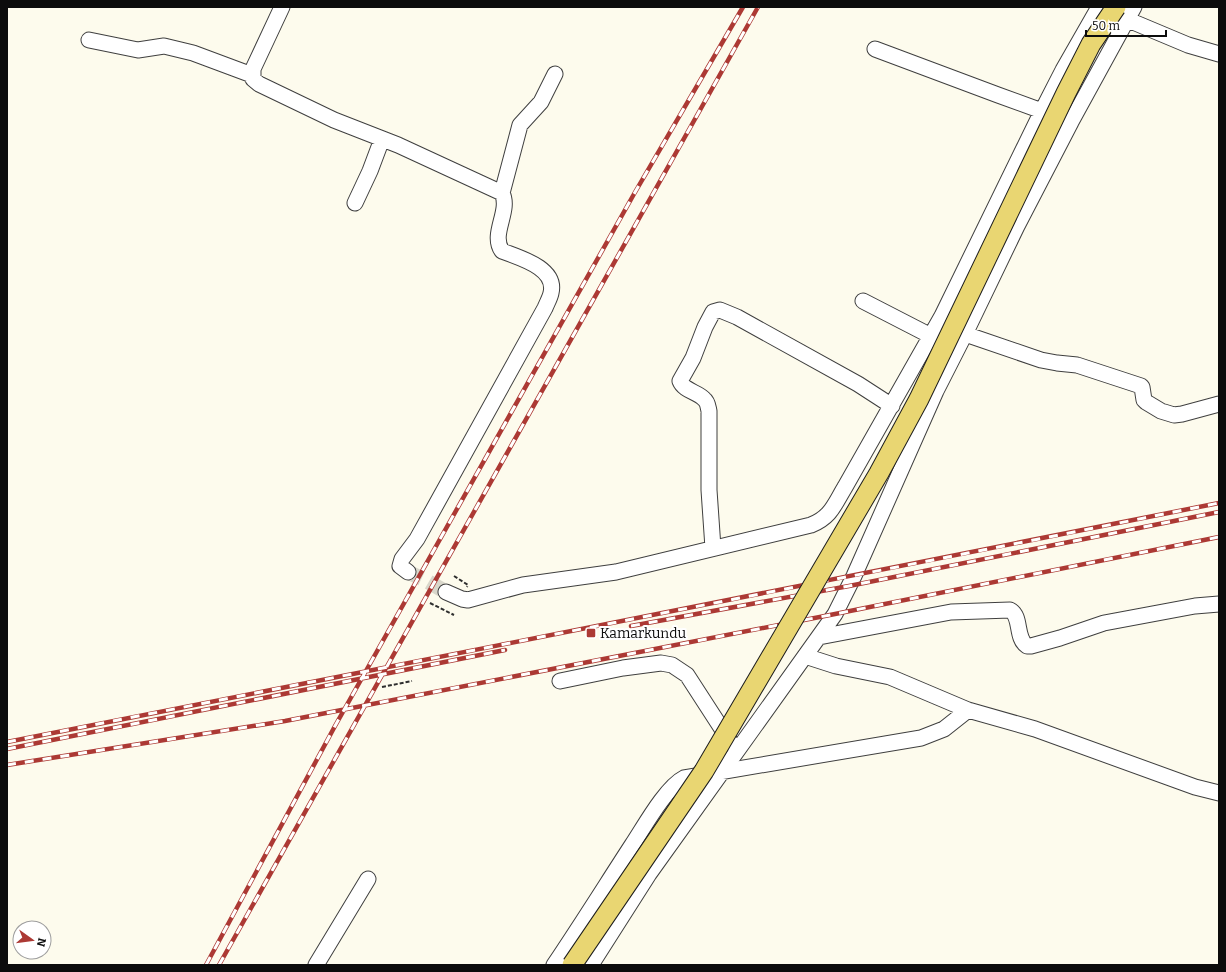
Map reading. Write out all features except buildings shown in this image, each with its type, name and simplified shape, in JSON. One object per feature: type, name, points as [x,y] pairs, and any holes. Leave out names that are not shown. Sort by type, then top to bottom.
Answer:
[{"type":"main road","points":[[572,965],[704,771],[879,473],[919,399],[1091,44],[1125,11]]},
{"type":"street","points":[[282,7],[252,69],[254,79],[266,87],[334,120],[398,144],[502,193]]},
{"type":"street","points":[[446,592],[468,600],[523,585],[616,572],[811,525],[822,521],[830,513],[931,336],[1042,111],[1098,7]]},
{"type":"street","points":[[591,965],[649,874],[835,614],[850,586],[936,391],[965,334],[1016,226],[1125,11],[1188,45],[1219,54]]},
{"type":"street","points":[[89,40],[138,50],[164,46],[193,53],[252,75]]},
{"type":"street","points":[[875,48],[1042,111]]},
{"type":"street","points":[[408,572],[400,566],[402,560],[421,532],[545,308],[551,292],[551,281],[546,273],[538,267],[502,251],[499,246],[498,239],[505,204],[502,193],[520,125],[541,102],[555,74]]},
{"type":"street","points":[[355,203],[370,171],[382,139]]},
{"type":"street","points":[[863,301],[931,336]]},
{"type":"street","points":[[713,548],[709,490],[709,411],[707,402],[704,398],[682,386],[680,381],[693,358],[705,327],[713,312],[720,310],[737,317],[858,384],[892,406]]},
{"type":"street","points":[[965,334],[1042,360],[1077,365],[1140,386],[1142,387],[1144,400],[1146,402],[1168,413],[1182,414],[1219,404]]},
{"type":"street","points":[[819,637],[951,612],[1010,610],[1015,614],[1022,642],[1028,646],[1032,646],[1104,624],[1195,606],[1219,604]]},
{"type":"street","points":[[806,656],[836,666],[890,677],[968,710],[1035,729],[1188,784],[1219,793]]},
{"type":"street","points":[[560,681],[623,668],[661,663],[672,665],[687,675],[737,752]]},
{"type":"street","points":[[554,965],[672,786],[684,778],[921,738],[944,729],[968,710]]},
{"type":"street","points":[[316,965],[368,879]]},
{"type":"path","points":[[454,576],[468,586],[466,589]]},
{"type":"path","points":[[430,603],[454,615]]},
{"type":"path","points":[[382,687],[412,681]]},
{"type":"tunnel","points":[[408,572],[446,592]]},
{"type":"railway","points":[[206,965],[335,726],[634,194],[743,7]]},
{"type":"railway","points":[[219,965],[758,7]]},
{"type":"railway","points":[[7,742],[1219,503]]},
{"type":"railway","points":[[631,626],[849,586],[1219,512]]},
{"type":"railway","points":[[7,765],[285,721],[835,614],[1219,537]]},
{"type":"railway","points":[[7,749],[505,650]]},
{"type":"place","name":"Kamarkundu","points":[[591,633]]}]
